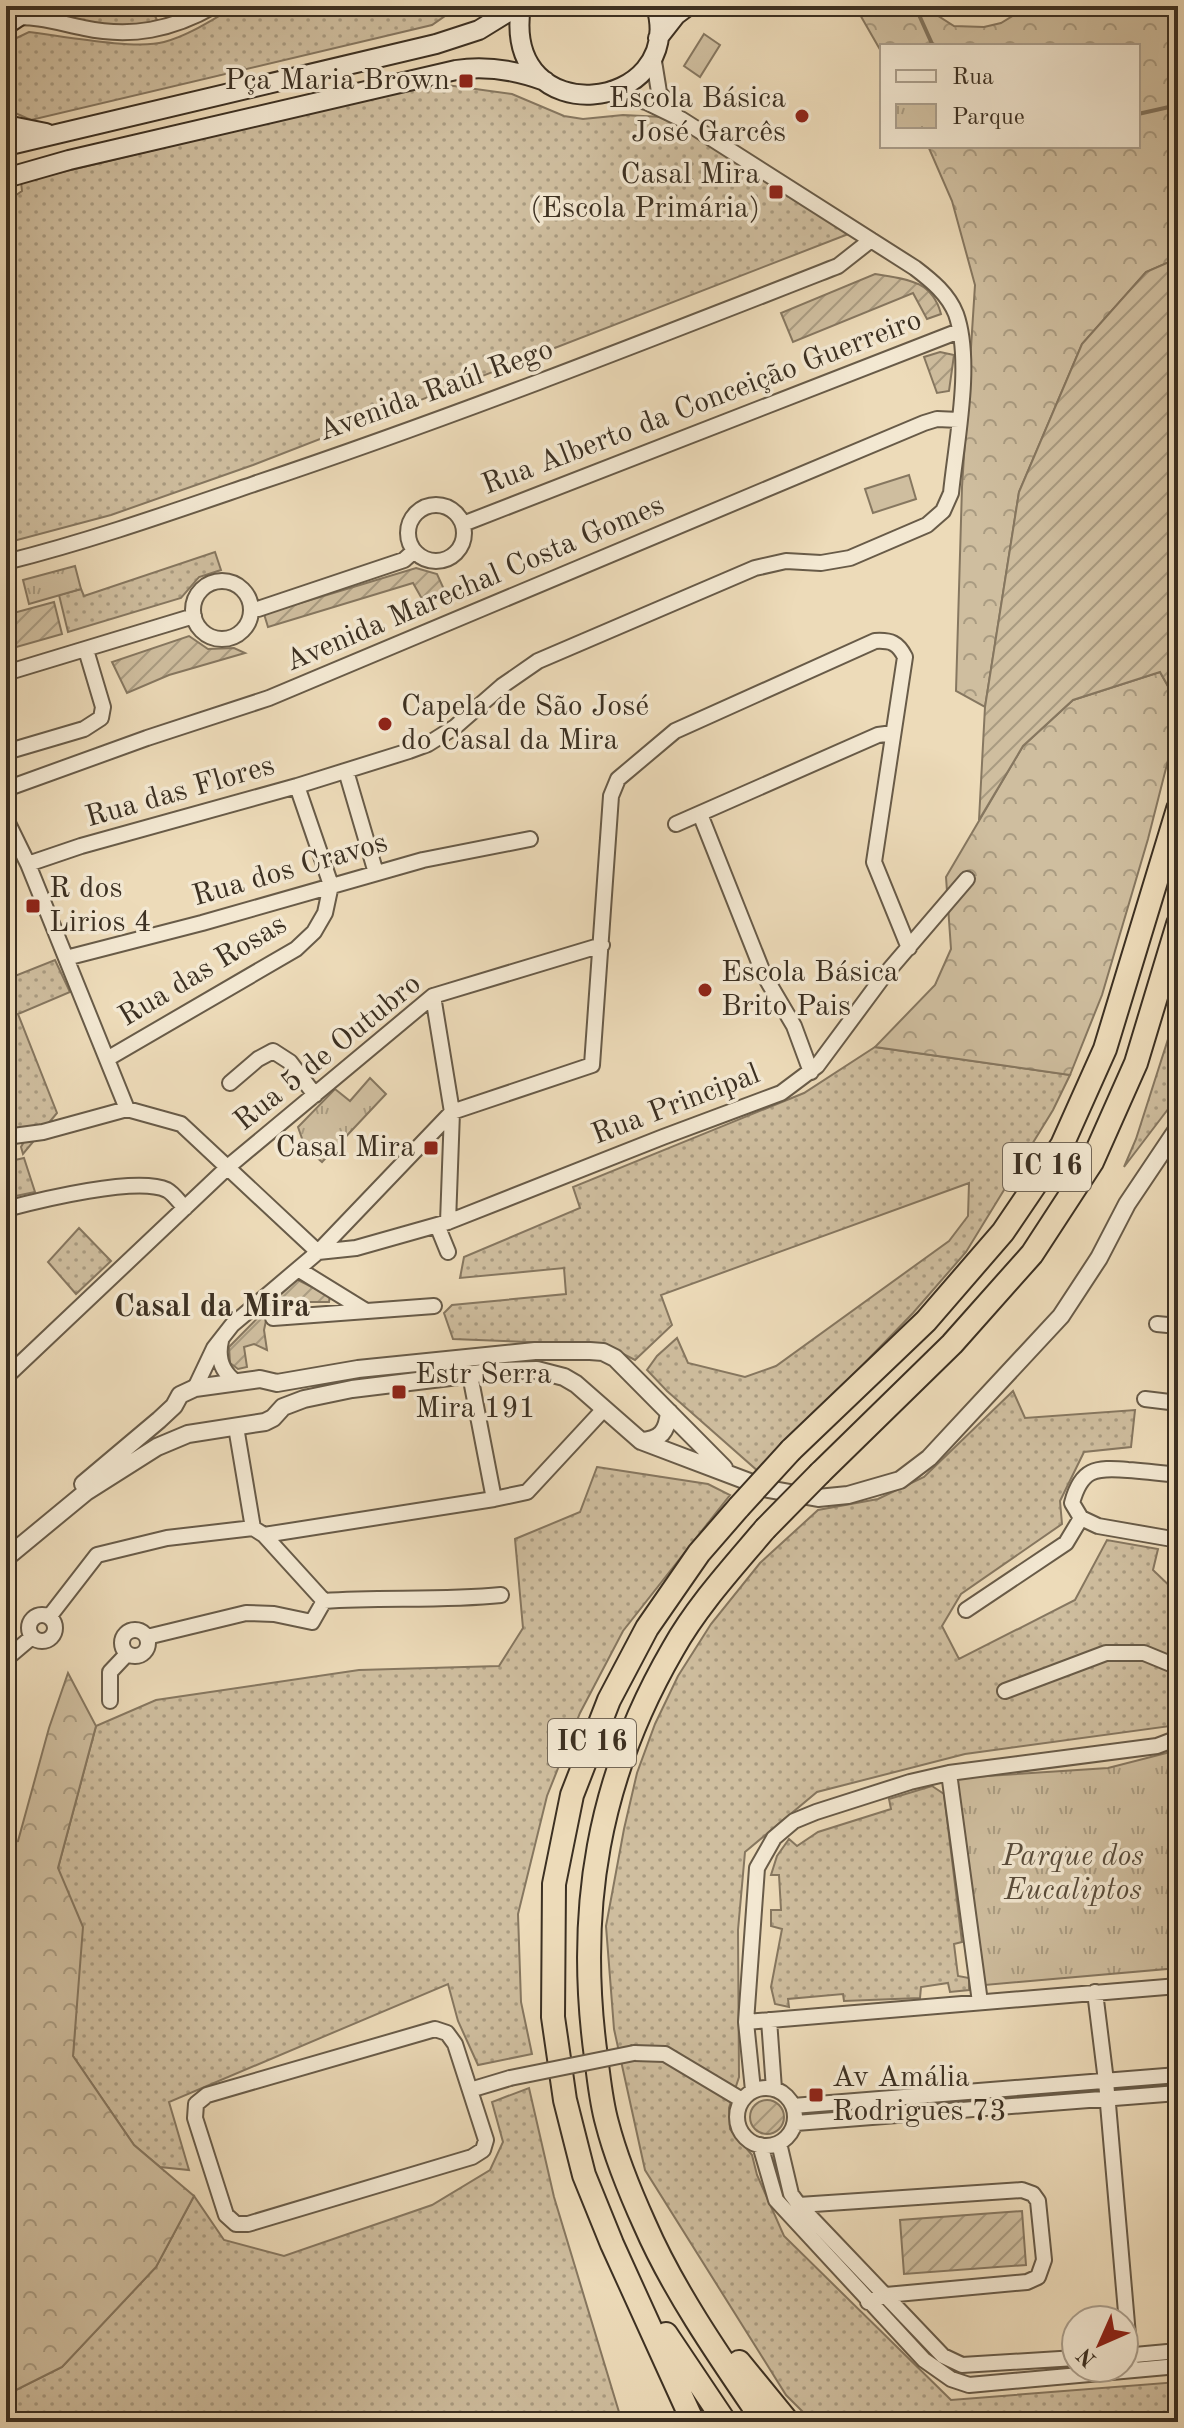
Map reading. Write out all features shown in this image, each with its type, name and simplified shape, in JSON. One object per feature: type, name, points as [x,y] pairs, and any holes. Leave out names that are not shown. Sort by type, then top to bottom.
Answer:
[{"type":"highway","name":"IC 16","points":[[725,2422],[686,2367],[612,2244],[584,2175],[565,2100],[553,2017],[554,1884],[572,1795],[609,1700],[647,1628],[699,1553],[791,1450],[926,1321],[1003,1232],[1062,1145],[1105,1049],[1178,809]]},
{"type":"highway","name":"IC 16","points":[[764,2422],[673,2280],[646,2229],[607,2124],[588,1999],[590,1892],[605,1809],[639,1716],[674,1647],[728,1573],[765,1529],[952,1344],[1032,1254],[1092,1162],[1136,1063],[1178,924]]},
{"type":"highway","points":[[612,2244],[693,2422]]},
{"type":"highway","points":[[673,2280],[788,2422]]},
{"type":"main road","points":[[519,6],[521,47],[530,66],[545,81]]},
{"type":"main road","points":[[6,146],[436,44],[479,30],[519,6]]},
{"type":"main road","points":[[656,6],[659,16],[656,46]]},
{"type":"main road","points":[[6,178],[69,160],[465,68],[510,70],[545,81],[565,92],[587,96],[610,93],[630,83],[643,71],[676,15],[688,6]]},
{"type":"main road","points":[[6,125],[53,134]]},
{"type":"street","points":[[177,6],[191,13],[208,9]]},
{"type":"street","points":[[10,20],[124,33],[170,27],[208,9]]},
{"type":"street","points":[[656,46],[659,92],[681,119]]},
{"type":"street","name":"Rua das Flores","points":[[28,864],[81,846],[297,786],[428,744],[455,727],[502,686],[538,661],[755,568],[786,561],[839,561],[937,518],[948,503],[964,355],[956,315],[942,291],[915,268],[681,119],[646,102],[610,93]]},
{"type":"street","name":"Avenida Raúl Rego","points":[[6,562],[60,548],[301,468],[548,379],[838,266],[871,240]]},
{"type":"street","name":"Rua Alberto da Conceição Guerreiro","points":[[463,524],[959,331]]},
{"type":"street","name":"Avenida Marechal Costa Gomes","points":[[6,789],[269,698],[924,423],[948,418],[959,420]]},
{"type":"street","points":[[438,504],[448,507],[463,524],[463,542],[450,558],[433,561],[423,558],[414,551],[408,536],[408,526],[417,511],[425,506],[438,504]]},
{"type":"street","points":[[252,609],[404,560],[414,551]]},
{"type":"street","points":[[219,581],[245,591],[252,609],[251,618],[240,634],[221,640],[203,633],[194,616],[196,597],[210,584],[219,581]]},
{"type":"street","points":[[6,673],[194,616]]},
{"type":"street","points":[[195,1388],[223,1336],[318,1252],[452,1112],[592,1065],[611,796],[618,779],[675,731],[875,641],[888,640],[899,646],[905,657],[874,862],[909,948]]},
{"type":"street","points":[[6,752],[84,729],[101,718],[103,707],[86,650]]},
{"type":"street","points":[[676,824],[878,735],[893,733]]},
{"type":"street","points":[[346,771],[376,873]]},
{"type":"street","points":[[297,786],[331,885]]},
{"type":"street","points":[[700,814],[764,975],[794,1026],[811,1072]]},
{"type":"street","points":[[6,819],[28,864],[127,1109]]},
{"type":"street","name":"Rua dos Cravos","points":[[66,958],[423,860],[530,839]]},
{"type":"street","name":"Rua Principal","points":[[318,1252],[356,1248],[443,1224],[781,1093],[811,1072],[883,977],[967,879]]},
{"type":"street","name":"Rua das Rosas","points":[[107,1059],[296,949],[314,932],[325,913],[331,885]]},
{"type":"street","name":"Rua 5 de Outubro","points":[[6,1377],[229,1166],[433,996],[602,945]]},
{"type":"street","points":[[433,996],[452,1112],[443,1224],[448,1252]]},
{"type":"street","points":[[230,1083],[258,1059],[273,1051],[290,1062],[315,1095]]},
{"type":"street","points":[[6,1137],[43,1132],[127,1109],[181,1124],[318,1252]]},
{"type":"street","points":[[27,1539],[108,1477],[157,1447],[188,1434],[265,1422],[283,1407],[304,1399],[352,1389],[537,1370],[564,1377],[576,1384],[641,1441],[768,1489],[818,1498],[848,1495],[900,1480],[929,1458],[1061,1316],[1099,1258],[1135,1191],[1178,1131]]},
{"type":"street","points":[[8,1209],[70,1194],[139,1186],[168,1190],[185,1208]]},
{"type":"street","points":[[298,1269],[366,1311]]},
{"type":"street","points":[[273,1318],[434,1306]]},
{"type":"street","points":[[1157,1324],[1178,1326]]},
{"type":"street","points":[[223,1336],[220,1347],[222,1365],[236,1382]]},
{"type":"street","points":[[6,1558],[100,1468],[174,1406],[180,1395],[195,1388],[260,1379],[277,1383],[358,1369],[535,1351],[603,1352],[615,1358],[728,1472]]},
{"type":"street","points":[[576,1384],[572,1370],[577,1357],[590,1351]]},
{"type":"street","points":[[470,1375],[494,1499]]},
{"type":"street","points":[[277,1383],[283,1393],[283,1407]]},
{"type":"street","points":[[1145,1399],[1178,1403]]},
{"type":"street","points":[[174,1406],[174,1417],[188,1434]]},
{"type":"street","points":[[6,1659],[32,1637],[40,1641],[52,1636],[55,1628],[49,1617],[97,1555],[167,1538],[259,1532],[527,1492],[604,1409]]},
{"type":"street","points":[[641,1441],[654,1440],[663,1433],[669,1412]]},
{"type":"street","points":[[236,1427],[259,1532],[324,1601],[404,1597],[444,1600],[501,1595]]},
{"type":"street","points":[[1178,1475],[1102,1467],[1088,1473],[1076,1488],[1072,1503],[1081,1518],[1098,1526],[1178,1540]]},
{"type":"street","points":[[966,1610],[1066,1543],[1081,1518]]},
{"type":"street","points":[[110,1701],[110,1672],[127,1654],[135,1656],[143,1653],[148,1646],[147,1637],[246,1613],[274,1614],[312,1622],[324,1601]]},
{"type":"street","points":[[1005,1691],[1106,1653],[1144,1653],[1178,1667]]},
{"type":"street","points":[[470,2090],[510,2078],[634,2053],[665,2054],[748,2095],[774,2089],[786,2095],[793,2106],[796,2123],[791,2133],[779,2143],[760,2145],[744,2136],[739,2127],[738,2108],[748,2095],[746,2022],[757,1868],[774,1838],[794,1821],[910,1782],[949,1773],[1157,1746],[1178,1738]]},
{"type":"street","points":[[949,1773],[980,2002]]},
{"type":"street","points":[[746,2022],[1178,1986]]},
{"type":"street","points":[[1095,1992],[1106,2081],[1123,2304]]},
{"type":"street","points":[[769,2020],[774,2089]]},
{"type":"street","points":[[435,2029],[447,2033],[455,2044],[470,2090],[486,2140],[483,2150],[472,2157],[248,2224],[236,2224],[226,2215],[195,2118],[196,2104],[207,2095],[435,2029]]},
{"type":"street","points":[[793,2106],[1178,2075]]},
{"type":"street","points":[[796,2123],[1178,2093]]},
{"type":"street","points":[[779,2143],[791,2194],[799,2205],[943,2356],[962,2365],[1060,2359]]},
{"type":"street","points":[[760,2145],[776,2200],[933,2369],[969,2385],[1060,2371]]},
{"type":"street","points":[[799,2205],[1022,2190],[1033,2194],[1038,2201],[1044,2260],[1038,2277],[1027,2282],[886,2295],[868,2302]]},
{"type":"street","points":[[1140,2359],[1178,2351]]},
{"type":"street","points":[[1140,2362],[1178,2366]]},
{"type":"green space","points":[[6,6],[150,6],[157,20],[139,25],[101,25],[25,10],[6,10]]},
{"type":"green space","points":[[236,6],[469,6],[448,14],[432,25],[31,120],[6,109],[6,43],[29,32],[151,44],[183,35]]},
{"type":"green space","points":[[855,6],[927,6],[954,26],[984,27],[1001,23],[1029,6],[1178,6],[1178,265],[1169,262],[1146,272],[1082,344],[1019,492],[985,707],[956,691],[962,487],[975,285],[952,201],[929,148],[1140,148],[1140,44],[880,44],[880,50]]},
{"type":"green space","points":[[704,34],[720,45],[700,77],[684,66]]},
{"type":"green space","points":[[432,83],[512,94],[564,116],[583,119],[623,115],[663,117],[851,233],[253,465],[111,515],[6,543],[6,202],[22,191],[21,182]]},
{"type":"green space","points":[[1169,262],[1178,265],[1178,704],[1160,672],[1073,700],[1023,746],[979,820],[985,707],[1019,492],[1082,344],[1146,272]]},
{"type":"green space","points":[[875,274],[916,283],[931,294],[941,314],[927,319],[913,293],[793,342],[781,313]]},
{"type":"green space","points":[[940,352],[954,355],[949,391],[937,393],[924,357]]},
{"type":"green space","points":[[909,475],[916,499],[873,513],[865,489]]},
{"type":"green space","points":[[215,552],[221,570],[199,577],[181,598],[68,632],[59,595],[81,589],[84,596]]},
{"type":"green space","points":[[75,566],[81,589],[29,604],[23,580]]},
{"type":"green space","points":[[416,568],[437,574],[447,596],[426,606],[413,583],[268,627],[264,614]]},
{"type":"green space","points":[[54,602],[62,634],[6,650],[6,615]]},
{"type":"green space","points":[[189,636],[208,649],[234,648],[245,653],[169,675],[127,693],[112,662]]},
{"type":"green space","points":[[1160,672],[1178,704],[1178,721],[1148,839],[1102,995],[1070,1075],[875,1047],[935,985],[951,949],[946,877],[1023,746],[1073,700]]},
{"type":"green space","points":[[6,955],[15,976],[55,960],[70,992],[18,1014],[57,1113],[23,1154],[21,1147],[31,1130],[6,1132]]},
{"type":"green space","points":[[1178,1008],[1178,1096],[1124,1167],[1136,1139]]},
{"type":"green space","points":[[875,1047],[1070,1075],[1053,1110],[966,1252],[913,1313],[759,1472],[647,1370],[657,1356],[677,1338],[688,1363],[745,1377],[776,1366],[949,1241],[968,1216],[969,1183],[661,1295],[672,1325],[635,1360],[606,1345],[453,1339],[444,1313],[452,1305],[566,1294],[564,1268],[460,1278],[464,1257],[580,1208],[573,1187],[804,1093]]},
{"type":"green space","points":[[370,1078],[386,1094],[322,1162],[305,1147],[298,1127],[335,1089],[350,1101]]},
{"type":"green space","points":[[24,1158],[35,1192],[6,1198],[6,1162]]},
{"type":"green space","points":[[79,1228],[111,1261],[76,1294],[48,1262]]},
{"type":"green space","points":[[296,1279],[330,1296],[329,1302],[295,1302],[267,1316],[264,1330],[267,1350],[254,1344],[244,1347],[247,1367],[238,1369],[230,1363],[229,1347]]},
{"type":"green space","points":[[1013,1391],[1025,1418],[1135,1410],[1131,1447],[1084,1452],[1060,1501],[1062,1524],[961,1594],[942,1626],[959,1659],[1075,1600],[1107,1540],[1158,1549],[1153,1570],[1178,1594],[1178,1725],[965,1754],[817,1792],[745,1852],[738,1930],[739,2077],[729,2108],[730,2129],[752,2155],[757,2175],[784,2236],[951,2400],[1178,2382],[1178,2422],[813,2422],[786,2395],[645,2170],[614,2029],[606,1926],[624,1829],[637,1773],[655,1724],[678,1676],[711,1624],[760,1563],[818,1510],[878,1499],[924,1477]]},
{"type":"green space","points":[[597,1467],[708,1484],[730,1495],[623,1631],[580,1713],[547,1796],[518,1914],[521,2002],[532,2054],[478,2065],[458,2021],[448,1984],[169,2102],[189,2170],[160,2167],[134,2145],[73,2056],[77,1994],[58,1868],[96,1726],[156,1700],[359,1670],[499,1666],[523,1628],[515,1539],[580,1512]]},
{"type":"green space","points":[[68,1673],[96,1726],[58,1868],[83,1927],[73,2056],[134,2145],[194,2196],[156,2267],[62,2367],[6,2395],[6,1843],[18,1841],[49,1728]]},
{"type":"green space","name":"Parque dos Eucaliptos","points":[[1178,1750],[1178,1968],[985,1985],[956,1778],[1108,1768]]},
{"type":"green space","points":[[932,1786],[944,1794],[962,1942],[954,1944],[958,1976],[969,1978],[969,1990],[950,1992],[948,1983],[921,1987],[920,1998],[844,2001],[843,1994],[788,1999],[789,2007],[775,2004],[771,1987],[782,1929],[771,1926],[771,1910],[781,1910],[779,1875],[771,1875],[777,1856],[789,1839],[797,1846],[818,1832],[891,1809],[889,1799]]},
{"type":"green space","points":[[529,2088],[554,2197],[622,2422],[6,2422],[6,2395],[62,2367],[156,2267],[194,2196],[224,2240],[284,2256],[432,2205],[490,2170],[503,2142],[492,2102]]},
{"type":"green space","points":[[767,2100],[779,2105],[784,2117],[779,2129],[767,2134],[755,2129],[750,2117],[755,2105]]},
{"type":"green space","points":[[1022,2211],[1026,2265],[904,2274],[900,2220]]},
{"type":"waterway","points":[[915,6],[932,44]]},
{"type":"waterway","points":[[1140,114],[1178,105]]},
{"type":"place","name":"Pça Maria Brown","points":[[466,81]]},
{"type":"place","name":"Escola Básica José Garcês","points":[[802,116]]},
{"type":"place","name":"Casal Mira (Escola Primária)","points":[[776,192]]},
{"type":"place","name":"Capela de São José do Casal da Mira","points":[[385,724]]},
{"type":"place","name":"R dos Lirios 4","points":[[33,906]]},
{"type":"place","name":"Escola Básica Brito Pais","points":[[705,990]]},
{"type":"place","name":"Casal Mira","points":[[431,1148]]},
{"type":"place","name":"Estr Serra Mira 191","points":[[399,1392]]},
{"type":"place","name":"Av Amália Rodrigues 73","points":[[816,2095]]},
{"type":"district","name":"Casal da Mira","points":[[212,1308]]}]
